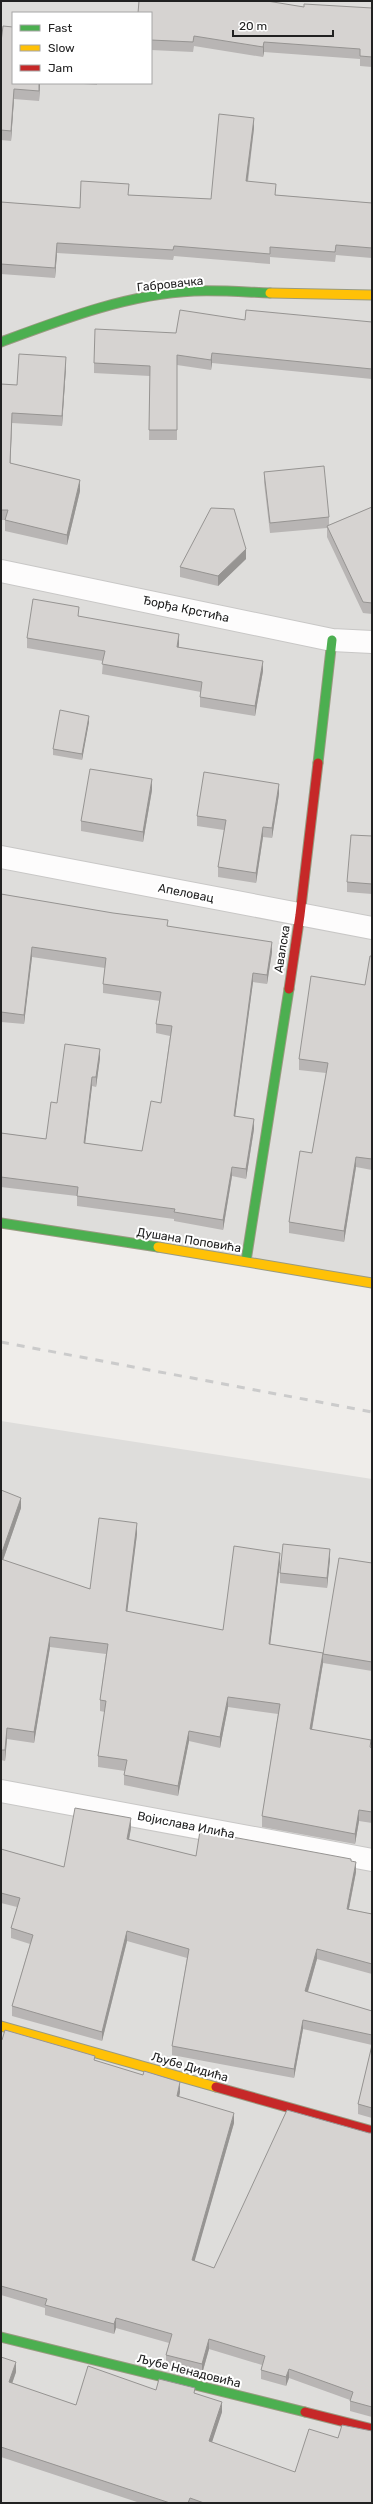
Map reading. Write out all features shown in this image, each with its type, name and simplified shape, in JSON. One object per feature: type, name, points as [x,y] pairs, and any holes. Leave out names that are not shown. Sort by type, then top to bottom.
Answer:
[{"type":"street","name":"Габровачка","points":[[1,342],[64,319],[129,301],[194,292],[372,295]]},
{"type":"street","name":"Ђорђа Крстића","points":[[1,571],[332,640],[372,642]]},
{"type":"street","name":"Авалска","points":[[246,1261],[300,915],[332,640]]},
{"type":"street","name":"Апеловац","points":[[1,857],[372,928]]},
{"type":"street","name":"Душана Поповића","points":[[1,1223],[246,1261],[372,1283]]},
{"type":"street","name":"Војислава Илића","points":[[1,1791],[372,1860]]},
{"type":"street","name":"Љубе Дидића","points":[[1,2026],[372,2131]]},
{"type":"street","name":"Љубе Ненадовића","points":[[1,2337],[372,2429]]},
{"type":"shaded area","points":[[1,1],[372,1],[372,1286],[1,1218]]},
{"type":"shaded area","points":[[1,1421],[372,1479],[372,2503],[1,2503]]},
{"type":"building","points":[[139,1],[267,1],[304,7],[304,4],[372,8],[372,57],[360,56],[360,49],[264,42],[263,47],[194,36],[193,42],[152,40],[152,12],[138,12]]},
{"type":"building","points":[[3,26],[12,27],[12,84],[39,84],[39,91],[14,89],[11,131],[1,130],[1,42]]},
{"type":"building","points":[[219,114],[254,118],[246,181],[276,184],[275,195],[372,203],[372,248],[336,245],[335,252],[270,247],[270,254],[174,246],[173,250],[57,243],[55,268],[1,264],[1,202],[80,208],[81,181],[129,184],[128,195],[211,199]]},
{"type":"building","points":[[180,310],[245,320],[246,310],[372,322],[372,369],[212,353],[211,360],[177,355],[177,430],[149,430],[150,366],[94,363],[95,329],[176,333]]},
{"type":"building","points":[[19,354],[66,357],[62,416],[12,413],[10,463],[80,480],[67,535],[5,520],[8,510],[1,510],[1,384],[17,385]]},
{"type":"building","points":[[324,466],[329,517],[270,523],[264,472]]},
{"type":"building","points":[[372,507],[372,603],[363,602],[327,526]]},
{"type":"building","points":[[211,508],[234,509],[246,549],[218,576],[180,567]]},
{"type":"building","points":[[33,599],[79,607],[78,616],[179,634],[177,647],[263,661],[255,706],[200,697],[202,682],[102,664],[105,651],[27,638]]},
{"type":"building","points":[[60,710],[89,716],[82,754],[53,749]]},
{"type":"building","points":[[90,769],[152,779],[143,832],[81,821]]},
{"type":"building","points":[[204,772],[279,784],[272,828],[263,827],[256,873],[218,867],[226,820],[197,816]]},
{"type":"building","points":[[351,835],[372,836],[372,884],[347,882]]},
{"type":"building","points":[[1,894],[113,913],[168,920],[167,926],[272,942],[267,975],[253,973],[234,1116],[254,1119],[246,1169],[232,1167],[223,1220],[174,1212],[175,1209],[77,1196],[78,1187],[1,1177],[1,1133],[46,1139],[51,1102],[57,1103],[65,1044],[100,1049],[96,1077],[92,1077],[84,1143],[142,1151],[151,1101],[161,1103],[172,1026],[156,1024],[161,992],[103,984],[106,958],[32,947],[24,1015],[1,1012]]},
{"type":"building","points":[[370,956],[372,956],[372,1159],[356,1157],[344,1231],[289,1222],[300,1151],[312,1153],[328,1063],[299,1059],[311,976],[365,985]]},
{"type":"building","points":[[1,1490],[21,1498],[1,1555]]},
{"type":"building","points":[[99,1518],[137,1523],[126,1611],[223,1630],[234,1546],[280,1553],[269,1644],[323,1653],[310,1729],[371,1740],[372,1812],[359,1810],[355,1834],[262,1816],[280,1704],[228,1697],[220,1737],[189,1731],[178,1786],[124,1775],[127,1760],[98,1756],[106,1701],[100,1700],[108,1644],[50,1637],[34,1732],[7,1728],[5,1750],[1,1750],[1,1559],[90,1589]]},
{"type":"building","points":[[283,1544],[330,1549],[327,1578],[280,1573]]},
{"type":"building","points":[[339,1558],[372,1563],[372,1662],[323,1654]]},
{"type":"building","points":[[75,1808],[131,1818],[127,1839],[196,1856],[200,1831],[351,1859],[351,1861],[356,1862],[347,1909],[372,1914],[372,1964],[317,1949],[305,1991],[372,2011],[372,2035],[303,2020],[294,2069],[172,2046],[189,1949],[127,1931],[102,2032],[12,2006],[33,1935],[11,1928],[20,1898],[1,1893],[1,1849],[64,1867]]},
{"type":"building","points":[[5,2030],[95,2056],[94,2060],[143,2075],[144,2071],[180,2082],[177,2096],[234,2113],[192,2260],[214,2268],[287,2110],[372,2133],[372,2407],[350,2401],[353,2392],[289,2369],[286,2377],[261,2370],[265,2356],[209,2339],[202,2364],[166,2355],[172,2334],[116,2318],[114,2324],[45,2305],[47,2299],[1,2286],[1,2040]]},
{"type":"building","points":[[372,2045],[372,2108],[358,2104]]},
{"type":"building","points":[[1,2357],[16,2362],[9,2382],[76,2405],[88,2366],[156,2390],[159,2379],[195,2388],[194,2393],[222,2402],[209,2441],[295,2472],[309,2429],[338,2438],[342,2425],[372,2431],[372,2503],[204,2503],[190,2498],[188,2503],[170,2503],[1,2447]]},
{"type":"railway","points":[[1,1342],[372,1412]]},
{"type":"traffic: fast","points":[[1,342],[96,309],[145,297],[194,291],[270,293]]},
{"type":"traffic: fast","points":[[318,763],[332,640]]},
{"type":"traffic: fast","points":[[246,1261],[289,989]]},
{"type":"traffic: fast","points":[[1,1223],[158,1247]]},
{"type":"traffic: fast","points":[[1,2337],[305,2412]]},
{"type":"traffic: slow","points":[[270,293],[372,295]]},
{"type":"traffic: slow","points":[[158,1247],[372,1283]]},
{"type":"traffic: slow","points":[[1,2026],[216,2087]]},
{"type":"traffic: jam","points":[[289,989],[300,915],[318,763]]},
{"type":"traffic: jam","points":[[216,2087],[372,2131]]},
{"type":"traffic: jam","points":[[305,2412],[372,2429]]}]
